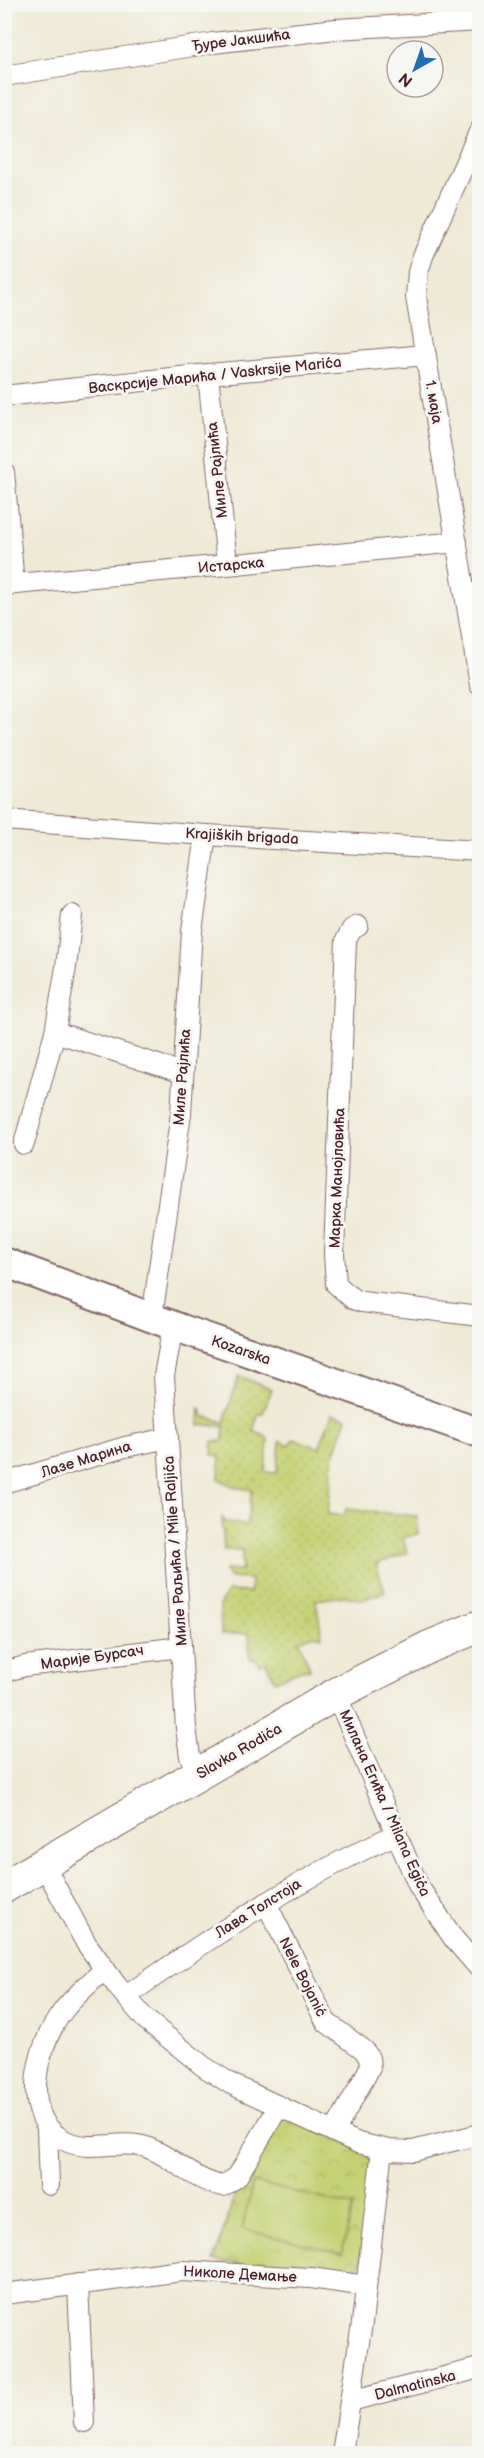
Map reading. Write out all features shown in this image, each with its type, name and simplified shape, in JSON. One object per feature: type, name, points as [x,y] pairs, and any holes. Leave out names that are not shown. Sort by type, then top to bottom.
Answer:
[{"type":"main road","name":"Slavka Rodića","points":[[4,1887],[336,1694],[429,1647],[480,1626]]},
{"type":"street","name":"Ђуре Јакшића","points":[[4,76],[213,43],[336,29],[480,21]]},
{"type":"street","name":"1. маја","points":[[480,129],[418,272],[416,297],[480,685]]},
{"type":"street","name":"Васкрсије Марића / Vaskrsije Marića","points":[[4,396],[208,374],[426,355]]},
{"type":"street","name":"Миле Рајлића","points":[[208,374],[227,566]]},
{"type":"street","points":[[4,472],[9,584]]},
{"type":"street","name":"Истарска","points":[[9,584],[227,566],[457,542]]},
{"type":"street","name":"Krajiških brigada","points":[[4,820],[206,835],[480,850]]},
{"type":"street","name":"Миле Рајлића","points":[[163,1322],[181,1113],[192,931],[206,835]]},
{"type":"street","points":[[24,1144],[55,1032],[72,915]]},
{"type":"street","name":"Марка Манојловића","points":[[358,926],[352,929],[346,940],[334,1253],[336,1284],[353,1299],[362,1302],[480,1316]]},
{"type":"street","points":[[55,1032],[183,1073]]},
{"type":"street","name":"Kozarska","points":[[4,1262],[163,1322],[480,1433]]},
{"type":"street","name":"Миле Раљића / Mile Raljića","points":[[163,1322],[164,1376],[186,1728],[190,1756],[198,1775]]},
{"type":"street","name":"Лазе Марина","points":[[4,1484],[125,1447],[168,1438]]},
{"type":"street","name":"Марије Бурсач","points":[[4,1672],[25,1666],[181,1647]]},
{"type":"street","name":"Милана Егића / Milana Egića","points":[[336,1694],[419,1887],[454,1939],[480,1969]]},
{"type":"street","name":"Лава Толстоја","points":[[126,1995],[306,1878],[397,1834]]},
{"type":"street","points":[[44,1864],[86,1943],[146,2019],[167,2039],[231,2084],[358,2144],[382,2149],[413,2151],[480,2134]]},
{"type":"street","name":"Nele Bojanić","points":[[266,1903],[326,2022],[364,2050],[369,2058],[370,2067],[334,2132]]},
{"type":"street","points":[[105,1969],[62,2011],[47,2036],[38,2064],[36,2094],[41,2116],[47,2128],[57,2137],[72,2144],[143,2146],[211,2184],[223,2186],[237,2177],[279,2106]]},
{"type":"street","points":[[47,2128],[49,2185]]},
{"type":"street","points":[[342,2454],[366,2286],[382,2149]]},
{"type":"street","name":"Николе Демање","points":[[4,2294],[182,2271],[312,2278],[366,2286]]},
{"type":"street","points":[[78,2284],[84,2422]]},
{"type":"street","name":"Dalmatinska","points":[[350,2401],[480,2368]]},
{"type":"green space","points":[[239,1376],[272,1389],[263,1413],[258,1415],[253,1431],[265,1436],[268,1440],[265,1472],[277,1473],[280,1441],[289,1445],[293,1439],[319,1448],[332,1414],[347,1418],[333,1458],[328,1514],[344,1516],[346,1509],[417,1516],[418,1534],[403,1538],[407,1553],[376,1564],[385,1591],[362,1600],[344,1596],[316,1600],[322,1637],[314,1635],[299,1641],[310,1669],[301,1670],[275,1681],[266,1663],[260,1665],[257,1660],[250,1659],[249,1634],[221,1634],[220,1604],[228,1591],[250,1592],[251,1579],[229,1578],[225,1570],[242,1570],[242,1550],[224,1550],[222,1518],[226,1522],[247,1525],[252,1490],[235,1487],[219,1479],[220,1456],[212,1455],[213,1441],[223,1441],[224,1426],[199,1425],[200,1407],[203,1416],[224,1422]]},
{"type":"green space","points":[[282,2116],[365,2151],[378,2173],[360,2266],[343,2278],[214,2261],[233,2200],[255,2155]]},
{"type":"green space","points":[[253,2182],[353,2206],[342,2253],[242,2229]]}]
